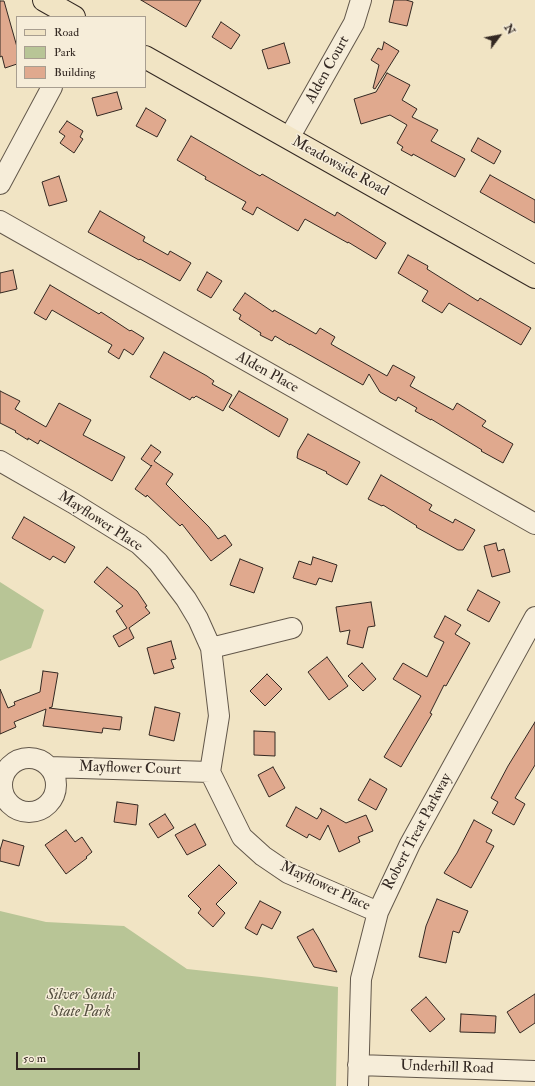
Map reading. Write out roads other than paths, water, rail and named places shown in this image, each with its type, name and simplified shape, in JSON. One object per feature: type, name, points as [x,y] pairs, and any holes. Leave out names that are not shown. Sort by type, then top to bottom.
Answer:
[{"type":"main road","points":[[44,0],[72,16]]},
{"type":"main road","name":"Meadowside Road","points":[[146,58],[535,277]]},
{"type":"street","name":"Alden Court","points":[[290,138],[354,23],[361,0]]},
{"type":"street","points":[[0,184],[51,88]]},
{"type":"street","name":"Alden Place","points":[[0,222],[535,524]]},
{"type":"street","name":"Mayflower Place","points":[[0,460],[139,544],[158,562],[186,599],[198,618],[211,648],[218,716],[210,772],[242,837],[262,856],[288,873],[378,912]]},
{"type":"street","name":"Robert Treat Parkway","points":[[358,1086],[361,979],[378,912],[410,844],[535,617]]},
{"type":"street","points":[[211,648],[292,628]]},
{"type":"street","name":"Mayflower Court","points":[[50,767],[210,772]]},
{"type":"street","name":"Underhill Road","points":[[358,1065],[535,1071]]},
{"type":"park label","name":"Silver Sands State Park","points":[[81,1004]]}]
